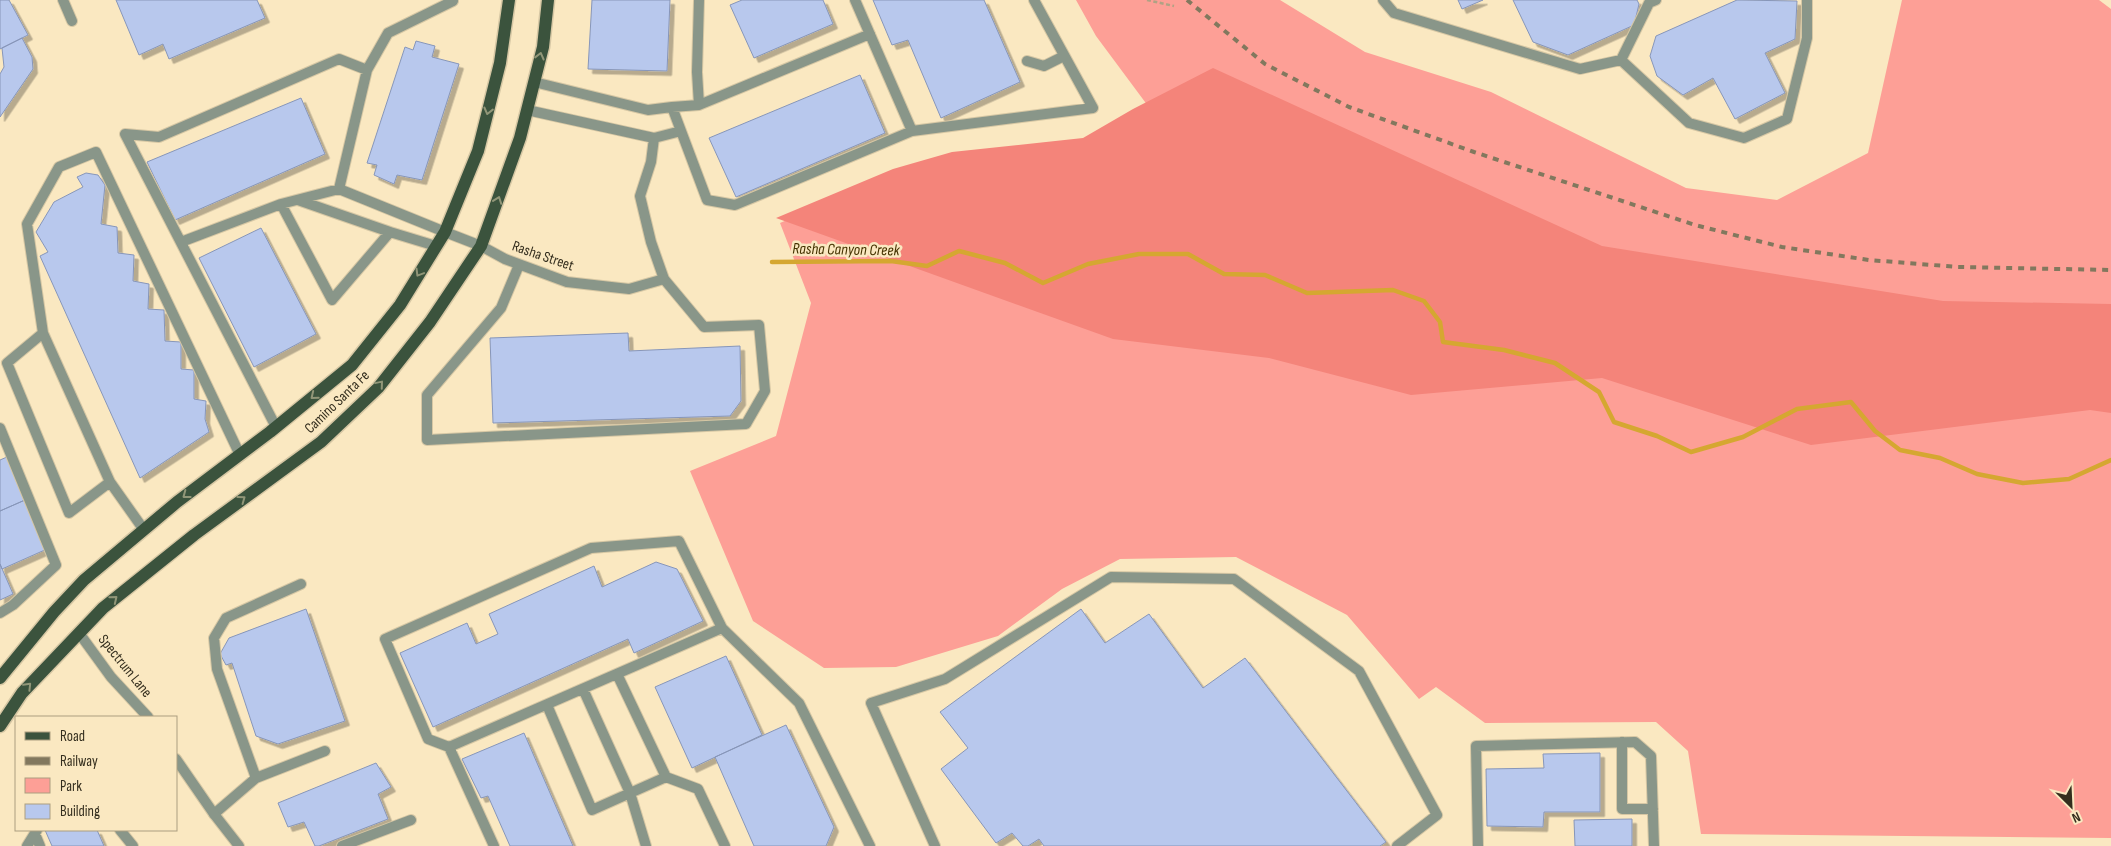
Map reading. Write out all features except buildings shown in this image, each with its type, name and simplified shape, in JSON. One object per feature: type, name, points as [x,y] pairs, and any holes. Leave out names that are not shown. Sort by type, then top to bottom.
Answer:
[{"type":"main road","name":"Camino Santa Fe","points":[[0,678],[54,612],[84,580],[352,365],[400,305],[445,232],[478,151],[500,63],[509,0]]},
{"type":"main road","name":"Camino Santa Fe","points":[[0,726],[22,693],[102,608],[194,535],[321,442],[378,388],[430,322],[481,246],[520,138],[543,47],[548,0]]},
{"type":"street","points":[[62,0],[72,21]]},
{"type":"street","points":[[699,0],[696,72],[699,105]]},
{"type":"street","points":[[855,0],[912,131]]},
{"type":"street","points":[[672,107],[707,200],[735,205],[912,131],[1092,108],[1034,0]]},
{"type":"street","points":[[1383,0],[1394,12],[1580,69],[1621,60]]},
{"type":"street","points":[[1621,60],[1649,3],[1654,0]]},
{"type":"street","points":[[1621,60],[1689,123],[1744,138],[1788,119],[1807,38],[1807,0]]},
{"type":"street","points":[[181,242],[281,204],[338,189],[367,70],[388,33],[453,1]]},
{"type":"street","points":[[534,82],[648,110],[699,105],[870,34]]},
{"type":"street","points":[[1027,61],[1044,66],[1064,56]]},
{"type":"street","points":[[276,427],[125,134],[159,137],[339,59],[367,70]]},
{"type":"street","points":[[527,110],[654,138],[681,131]]},
{"type":"street","points":[[519,265],[501,308],[427,396],[427,440],[746,424],[765,391],[759,325],[704,327],[664,279],[651,242],[640,196],[651,162],[654,138]]},
{"type":"street","points":[[144,530],[110,482],[43,333],[27,224],[59,167],[96,152],[240,455]]},
{"type":"street","name":"Rasha Street","points":[[338,189],[481,246],[519,265],[567,282],[629,289],[664,279]]},
{"type":"street","points":[[298,200],[436,246]]},
{"type":"street","points":[[281,204],[332,300],[390,232]]},
{"type":"street","points":[[43,333],[7,363],[69,513],[110,482]]},
{"type":"street","points":[[0,428],[56,565],[13,605],[0,613]]},
{"type":"street","points":[[722,628],[449,747],[428,739],[385,639],[591,548],[679,541],[722,628],[799,703],[870,846]]},
{"type":"street","points":[[936,846],[871,703],[945,679],[1111,577],[1234,579],[1360,671],[1437,815],[1397,846]]},
{"type":"street","points":[[256,778],[217,669],[214,638],[226,618],[302,584]]},
{"type":"street","name":"Spectrum Lane","points":[[79,633],[111,677],[147,716]]},
{"type":"street","points":[[617,674],[666,777],[698,789],[725,846]]},
{"type":"street","points":[[583,689],[630,793],[646,846]]},
{"type":"street","points":[[546,705],[592,810],[666,777]]},
{"type":"street","points":[[1622,742],[1622,809],[1653,809]]},
{"type":"street","points":[[1478,846],[1476,746],[1635,742],[1652,756],[1654,846]]},
{"type":"street","points":[[449,747],[494,846]]},
{"type":"street","points":[[214,814],[256,778],[325,751]]},
{"type":"street","points":[[178,762],[239,846]]},
{"type":"street","points":[[342,846],[411,820]]},
{"type":"street","points":[[121,831],[133,846]]},
{"type":"street","points":[[27,846],[36,832]]},
{"type":"street","points":[[36,832],[40,846]]},
{"type":"path","points":[[1147,0],[1174,6]]},
{"type":"green space","points":[[1076,0],[1280,0],[1365,52],[1491,92],[1686,188],[1777,200],[1868,153],[1902,0],[2099,0],[2111,9],[2111,838],[1701,834],[1688,751],[1656,722],[1485,723],[1436,687],[1419,699],[1347,615],[1236,557],[1120,559],[1062,589],[998,636],[896,667],[824,668],[753,621],[690,471],[776,436],[811,303],[780,223],[891,175],[1081,143],[1148,106],[1096,36]]},
{"type":"shaded area","points":[[1213,68],[1602,246],[1943,301],[2111,304],[2111,413],[2090,410],[1811,445],[1602,378],[1411,395],[1269,358],[1113,339],[776,218],[893,169],[952,152],[1083,138],[1133,109]]},
{"type":"waterway","name":"Rasha Canyon Creek","points":[[772,262],[891,261],[927,266],[959,251],[1005,263],[1043,283],[1088,264],[1139,254],[1188,254],[1224,274],[1265,275],[1307,293],[1393,290],[1424,301],[1440,322],[1443,342],[1504,350],[1555,363],[1599,392],[1614,422],[1657,436],[1691,452],[1743,437],[1797,409],[1851,402],[1875,431],[1900,450],[1940,458],[1977,474],[2023,483],[2069,479],[2111,460]]},
{"type":"railway","points":[[1187,0],[1265,64],[1349,107],[1474,152],[1695,225],[1782,247],[1869,260],[1958,267],[2111,270]]}]
